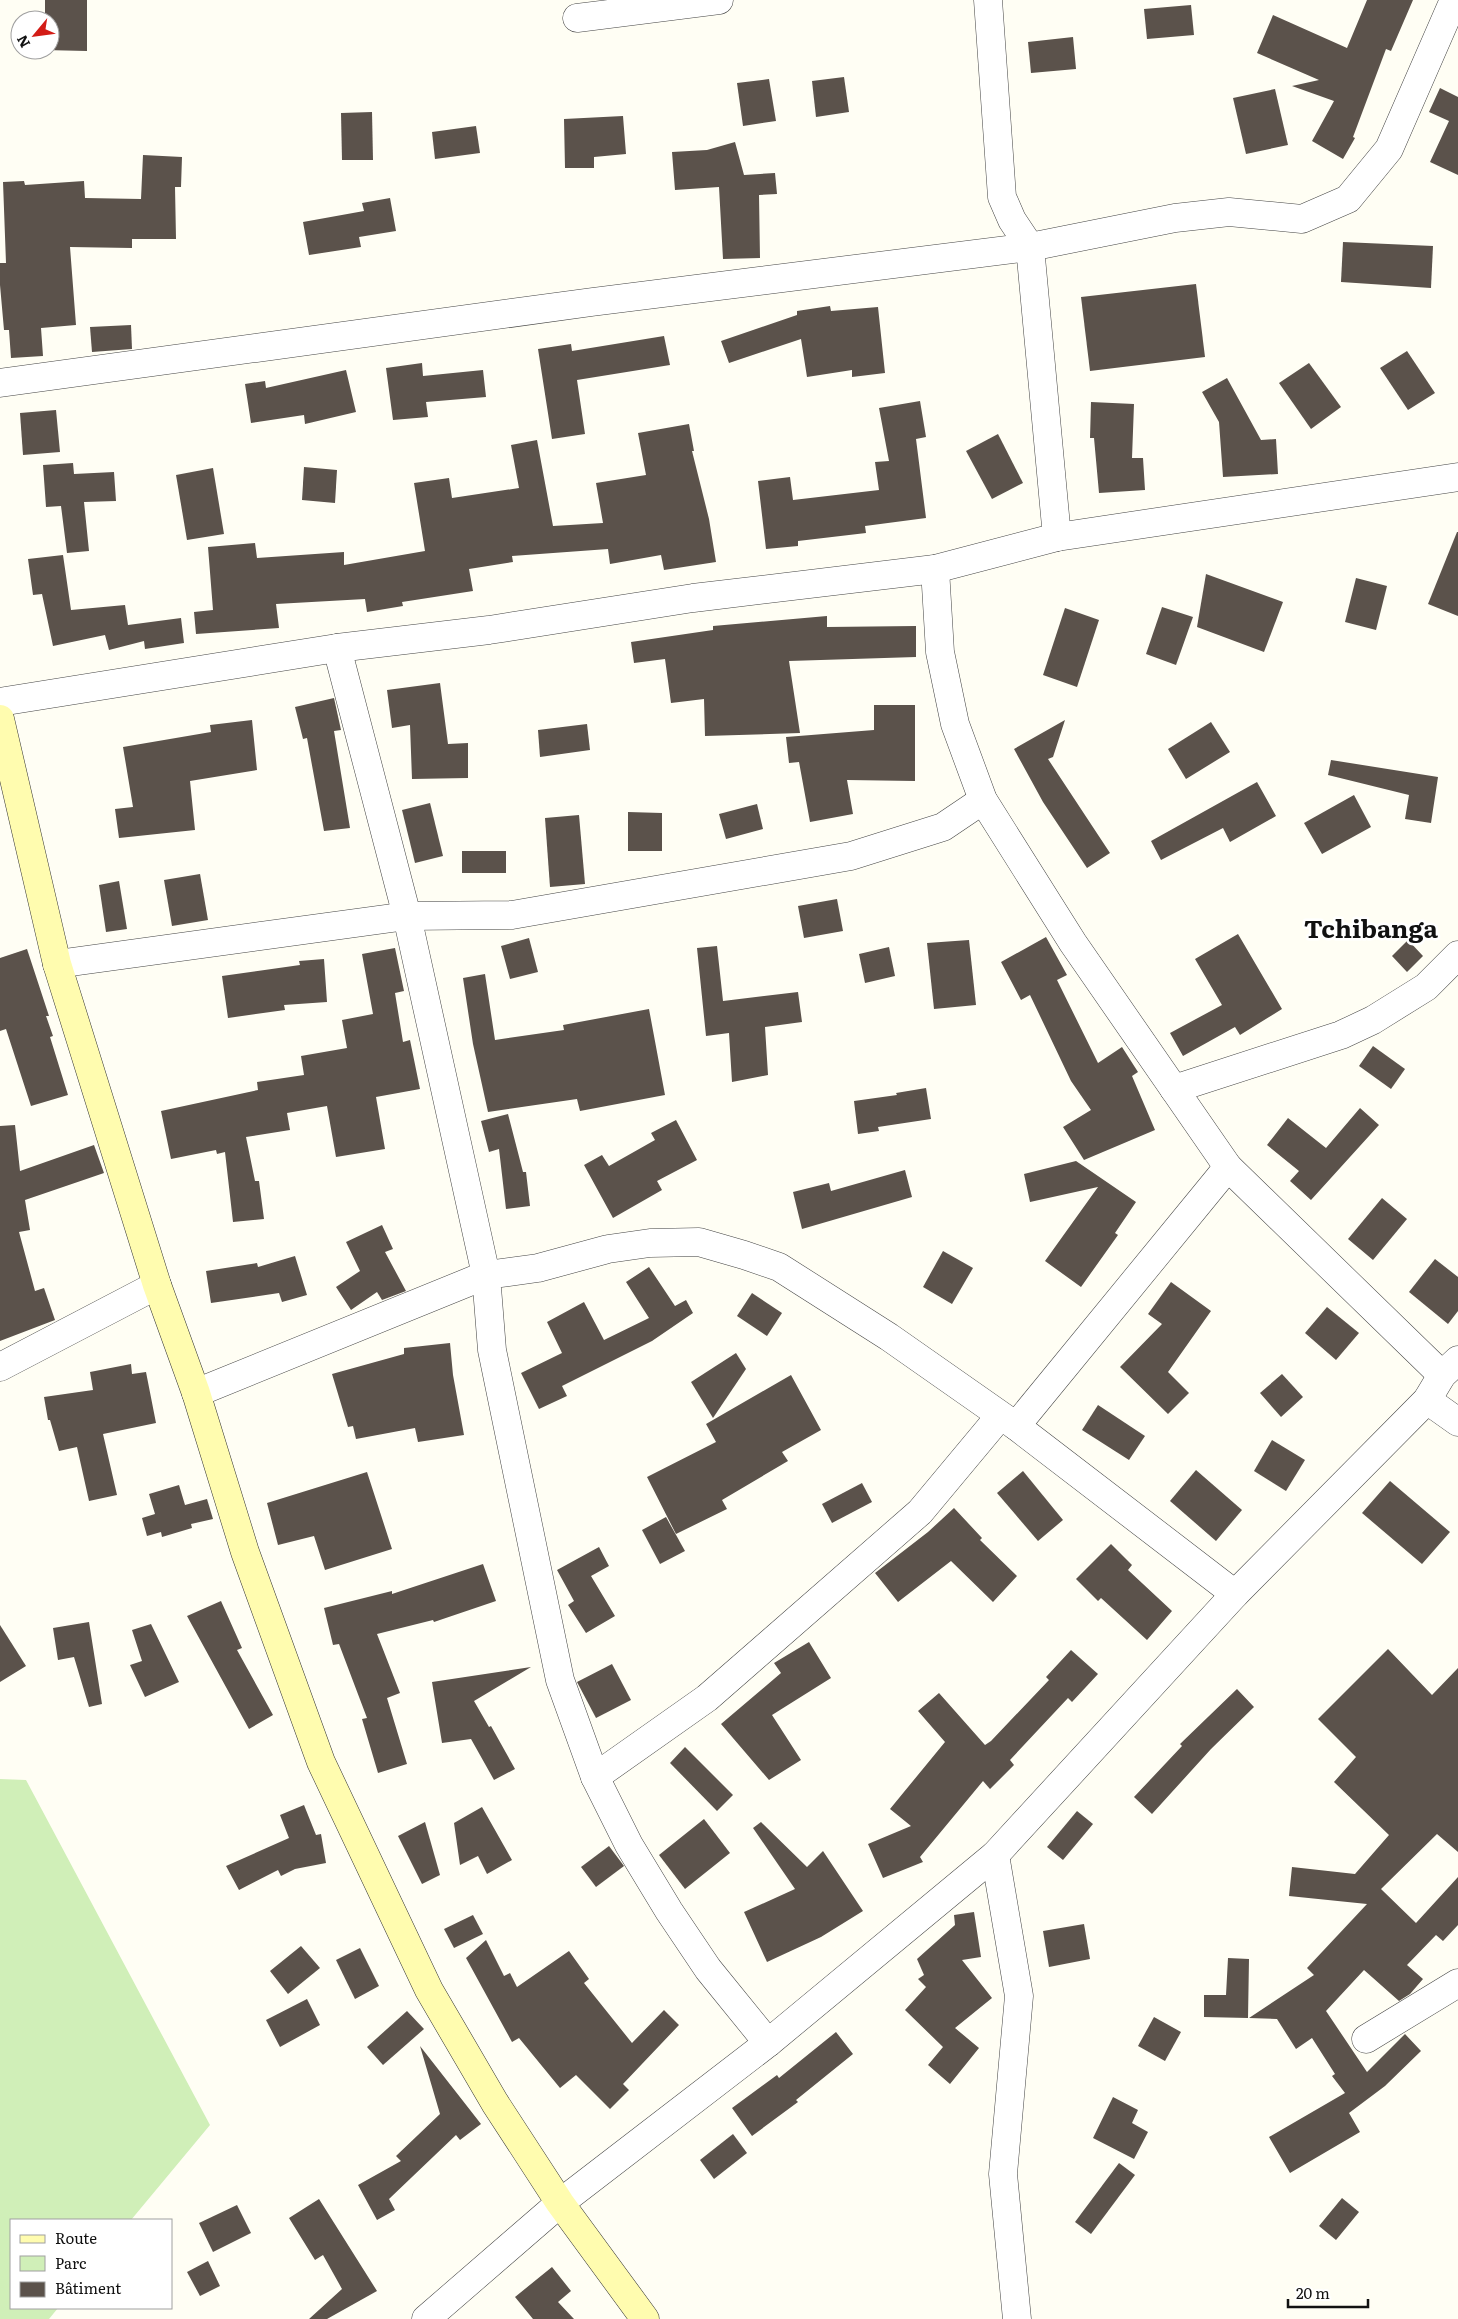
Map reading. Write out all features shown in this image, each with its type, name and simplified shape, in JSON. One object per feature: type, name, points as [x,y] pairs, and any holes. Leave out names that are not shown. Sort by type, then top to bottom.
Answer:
[{"type":"main road","points":[[0,718],[57,964],[157,1285],[196,1393],[245,1552],[321,1762],[429,1990],[495,2103],[560,2203],[645,2319]]},
{"type":"street","points":[[577,18],[719,0]]},
{"type":"street","points":[[988,0],[1002,197],[1012,220],[1030,247],[1058,537]]},
{"type":"street","points":[[0,383],[592,302],[1030,247],[1175,218],[1229,212],[1302,219],[1348,199],[1389,149],[1454,0]]},
{"type":"street","points":[[0,702],[337,648],[489,630],[693,598],[936,569],[1058,537],[1458,477]]},
{"type":"street","points":[[426,2319],[560,2203],[768,2043],[996,1855],[1235,1594],[1428,1400],[1450,1367],[1228,1167],[1073,943],[983,800],[953,715],[940,652],[936,569]]},
{"type":"street","points":[[337,648],[407,916],[486,1275],[492,1350],[560,1680],[594,1777],[628,1845],[708,1969],[768,2043]]},
{"type":"street","points":[[57,964],[407,916],[512,915],[851,856],[943,827],[983,800]]},
{"type":"street","points":[[1174,1089],[1341,1035],[1373,1020],[1426,987],[1458,955]]},
{"type":"street","points":[[594,1777],[707,1698],[920,1512],[1008,1421],[1228,1167]]},
{"type":"street","points":[[196,1393],[486,1275],[538,1268],[608,1249],[650,1243],[699,1242],[779,1267],[889,1337],[1008,1421],[1235,1594]]},
{"type":"street","points":[[0,1367],[157,1285]]},
{"type":"street","points":[[1428,1400],[1458,1422]]},
{"type":"street","points":[[996,1855],[1019,1996],[1003,2174],[1017,2319]]},
{"type":"street","points":[[1366,2039],[1458,1983]]},
{"type":"green space","points":[[0,1779],[26,1780],[210,2125],[132,2219],[10,2219],[10,2309],[57,2309],[49,2319],[0,2319]]},
{"type":"building","points":[[45,0],[87,0],[87,51],[60,50],[60,10],[45,10]]},
{"type":"building","points":[[1367,0],[1413,0],[1391,51],[1386,49],[1353,137],[1355,138],[1343,159],[1312,141],[1334,101],[1292,86],[1319,80],[1257,53],[1273,15],[1347,48]]},
{"type":"building","points":[[1191,5],[1194,35],[1147,39],[1144,9]]},
{"type":"building","points":[[1073,37],[1076,69],[1031,73],[1028,42]]},
{"type":"building","points":[[844,77],[849,112],[816,117],[812,81]]},
{"type":"building","points":[[769,79],[776,121],[743,126],[737,83]]},
{"type":"building","points":[[1440,88],[1458,97],[1458,175],[1430,162],[1449,121],[1429,112]]},
{"type":"building","points":[[1275,89],[1288,145],[1246,154],[1233,98]]},
{"type":"building","points":[[372,112],[373,160],[342,160],[341,113]]},
{"type":"building","points":[[623,116],[626,154],[594,157],[594,168],[565,168],[564,119]]},
{"type":"building","points":[[476,126],[480,153],[435,159],[432,132]]},
{"type":"building","points":[[735,142],[744,175],[775,173],[777,194],[759,195],[760,258],[723,259],[719,187],[675,190],[672,152],[707,150]]},
{"type":"building","points":[[143,155],[182,157],[181,187],[175,187],[176,239],[132,239],[132,248],[70,247],[76,325],[41,328],[43,356],[11,358],[9,330],[4,330],[0,285],[0,263],[6,263],[3,182],[24,181],[25,185],[84,181],[85,198],[141,199]]},
{"type":"building","points":[[390,198],[396,231],[359,237],[361,247],[309,255],[303,222],[364,211],[362,203]]},
{"type":"building","points":[[1343,242],[1433,246],[1431,288],[1341,282]]},
{"type":"building","points":[[1196,284],[1205,357],[1090,371],[1081,297]]},
{"type":"building","points":[[830,306],[831,311],[878,307],[885,373],[852,377],[852,370],[807,377],[801,339],[729,363],[721,341],[797,315],[797,311]]},
{"type":"building","points":[[131,325],[132,349],[92,352],[90,327]]},
{"type":"building","points":[[664,336],[670,365],[577,380],[585,434],[552,439],[538,349],[571,344],[572,351]]},
{"type":"building","points":[[1407,351],[1435,393],[1408,410],[1380,368]]},
{"type":"building","points":[[422,363],[423,376],[483,370],[486,397],[426,402],[428,417],[393,420],[386,368]]},
{"type":"building","points":[[1309,363],[1341,407],[1311,429],[1279,383]]},
{"type":"building","points":[[346,370],[356,412],[305,424],[304,415],[251,423],[245,384],[265,381],[266,388]]},
{"type":"building","points":[[1227,378],[1261,440],[1276,439],[1278,474],[1223,477],[1219,422],[1202,392]]},
{"type":"building","points":[[920,401],[926,437],[916,439],[926,518],[865,526],[866,533],[798,541],[798,546],[766,549],[758,481],[790,477],[793,500],[879,490],[875,462],[889,461],[879,408]]},
{"type":"building","points":[[1091,402],[1134,404],[1132,458],[1143,458],[1145,490],[1099,493],[1094,438],[1090,438]]},
{"type":"building","points":[[56,410],[60,452],[23,455],[20,413]]},
{"type":"building","points":[[689,424],[694,451],[692,451],[709,519],[716,562],[664,570],[661,555],[610,564],[608,549],[512,556],[513,562],[469,569],[473,591],[402,602],[403,606],[367,612],[365,599],[276,604],[279,628],[196,634],[194,612],[213,610],[208,547],[255,543],[257,558],[344,552],[344,565],[425,551],[414,483],[449,478],[452,498],[519,488],[511,445],[537,440],[553,526],[603,523],[596,483],[646,475],[638,433]]},
{"type":"building","points":[[998,434],[1023,483],[992,499],[966,451]]},
{"type":"building","points":[[73,463],[74,474],[114,472],[116,501],[84,502],[89,551],[67,553],[61,506],[46,507],[43,465]]},
{"type":"building","points":[[304,467],[337,470],[335,503],[302,500]]},
{"type":"building","points":[[213,468],[224,534],[187,540],[176,475]]},
{"type":"building","points":[[1458,532],[1458,616],[1428,604]]},
{"type":"building","points":[[63,555],[71,610],[125,605],[128,625],[181,618],[184,643],[145,649],[144,641],[109,650],[105,635],[53,646],[42,594],[33,595],[28,559]]},
{"type":"building","points":[[1206,574],[1283,602],[1264,652],[1197,627]]},
{"type":"building","points":[[1356,578],[1387,586],[1376,630],[1345,622]]},
{"type":"building","points":[[1162,607],[1193,617],[1176,665],[1146,654]]},
{"type":"building","points":[[1065,608],[1099,620],[1077,687],[1043,675]]},
{"type":"building","points":[[827,616],[827,627],[916,626],[916,657],[789,661],[800,733],[705,736],[704,699],[671,703],[665,659],[634,663],[631,642],[713,630],[713,626]]},
{"type":"building","points":[[440,683],[448,744],[468,743],[468,778],[412,779],[410,725],[392,728],[387,690]]},
{"type":"building","points":[[334,698],[341,730],[334,731],[350,828],[324,831],[307,738],[303,739],[295,707]]},
{"type":"building","points":[[874,705],[915,705],[915,781],[847,780],[853,814],[810,822],[799,762],[789,763],[786,737],[874,730]]},
{"type":"building","points":[[252,720],[257,770],[190,781],[195,830],[119,838],[115,809],[133,807],[123,747],[211,732],[210,725]]},
{"type":"building","points":[[1065,720],[1053,757],[1048,759],[1110,853],[1087,868],[1043,802],[1014,749]]},
{"type":"building","points":[[1211,722],[1230,752],[1186,779],[1168,749]]},
{"type":"building","points":[[587,724],[590,750],[540,757],[538,730]]},
{"type":"building","points":[[1331,760],[1438,777],[1431,823],[1405,819],[1409,795],[1328,775]]},
{"type":"building","points":[[1257,782],[1276,816],[1230,842],[1223,828],[1161,860],[1151,841]]},
{"type":"building","points":[[1354,795],[1371,827],[1322,854],[1304,823]]},
{"type":"building","points":[[430,803],[443,856],[415,863],[402,810]]},
{"type":"building","points":[[757,804],[763,829],[726,839],[719,814]]},
{"type":"building","points":[[628,812],[662,813],[662,851],[628,851]]},
{"type":"building","points":[[579,815],[585,884],[550,887],[545,818]]},
{"type":"building","points":[[462,851],[506,851],[506,873],[462,873]]},
{"type":"building","points":[[200,874],[208,920],[172,926],[164,880]]},
{"type":"building","points":[[119,881],[127,929],[106,932],[99,885]]},
{"type":"building","points":[[837,899],[843,931],[804,938],[798,906]]},
{"type":"building","points":[[1238,934],[1282,1009],[1240,1035],[1235,1027],[1183,1056],[1170,1033],[1222,1005],[1195,959]]},
{"type":"building","points":[[1046,937],[1067,975],[1057,980],[1098,1063],[1122,1047],[1138,1072],[1132,1076],[1155,1130],[1084,1160],[1063,1127],[1091,1110],[1071,1081],[1030,995],[1021,1000],[1001,962]]},
{"type":"building","points":[[529,938],[538,972],[510,979],[501,946]]},
{"type":"building","points":[[969,940],[976,1005],[934,1009],[927,943]]},
{"type":"building","points":[[1408,940],[1423,956],[1407,972],[1392,956]]},
{"type":"building","points":[[717,946],[723,1001],[798,992],[802,1022],[765,1027],[768,1075],[732,1082],[729,1033],[706,1036],[697,948]]},
{"type":"building","points":[[889,947],[895,976],[865,983],[859,954]]},
{"type":"building","points":[[395,948],[404,991],[395,993],[403,1042],[410,1040],[420,1089],[376,1097],[385,1149],[336,1157],[327,1106],[287,1113],[290,1130],[246,1137],[255,1181],[259,1181],[264,1219],[233,1222],[225,1152],[217,1154],[216,1150],[171,1159],[161,1111],[258,1090],[257,1082],[304,1075],[301,1056],[347,1048],[342,1020],[373,1014],[362,954]]},
{"type":"building","points":[[27,949],[49,1016],[46,1016],[53,1036],[50,1037],[68,1095],[31,1106],[6,1029],[0,1031],[0,958]]},
{"type":"building","points":[[324,959],[327,1002],[284,1005],[285,1010],[228,1018],[222,976],[300,965],[299,961]]},
{"type":"building","points":[[485,974],[495,1040],[564,1030],[563,1025],[649,1009],[665,1095],[580,1111],[577,1099],[488,1112],[473,1044],[463,978]]},
{"type":"building","points":[[1373,1046],[1405,1069],[1391,1089],[1359,1066]]},
{"type":"building","points":[[926,1088],[931,1119],[878,1127],[879,1131],[858,1134],[854,1101],[897,1095],[896,1093]]},
{"type":"building","points":[[1360,1108],[1379,1125],[1311,1200],[1290,1181],[1299,1171],[1267,1145],[1288,1118],[1326,1148]]},
{"type":"building","points":[[508,1114],[523,1172],[526,1172],[530,1206],[506,1209],[499,1149],[489,1152],[481,1121]]},
{"type":"building","points":[[676,1120],[697,1160],[657,1181],[662,1190],[613,1218],[584,1165],[602,1155],[609,1166],[655,1140],[651,1133]]},
{"type":"building","points":[[15,1125],[20,1171],[94,1145],[104,1173],[25,1200],[30,1230],[19,1232],[35,1291],[44,1288],[55,1320],[0,1341],[0,1126]]},
{"type":"building","points":[[1076,1161],[1136,1202],[1115,1233],[1118,1235],[1081,1287],[1045,1261],[1098,1187],[1030,1202],[1024,1174]]},
{"type":"building","points":[[905,1170],[912,1197],[802,1229],[793,1192],[829,1183],[831,1191]]},
{"type":"building","points":[[1382,1198],[1407,1219],[1373,1260],[1348,1239]]},
{"type":"building","points":[[382,1225],[393,1249],[385,1252],[406,1291],[382,1300],[377,1292],[351,1310],[336,1287],[360,1271],[346,1242]]},
{"type":"building","points":[[943,1251],[973,1268],[952,1304],[923,1287]]},
{"type":"building","points":[[295,1256],[307,1295],[282,1302],[279,1293],[211,1303],[206,1271],[257,1263],[258,1267]]},
{"type":"building","points":[[1435,1259],[1458,1277],[1458,1311],[1448,1324],[1409,1292]]},
{"type":"building","points":[[649,1267],[675,1306],[686,1300],[693,1313],[652,1341],[562,1386],[567,1396],[539,1409],[521,1373],[562,1353],[547,1322],[584,1302],[604,1340],[649,1318],[626,1282]]},
{"type":"building","points":[[1171,1282],[1211,1311],[1168,1372],[1189,1393],[1168,1414],[1120,1367],[1162,1324],[1148,1314]]},
{"type":"building","points":[[752,1293],[782,1313],[767,1336],[737,1316]]},
{"type":"building","points":[[1327,1307],[1359,1333],[1336,1360],[1305,1333]]},
{"type":"building","points":[[450,1343],[453,1375],[464,1435],[418,1442],[415,1428],[356,1439],[353,1426],[348,1427],[332,1374],[404,1354],[404,1348]]},
{"type":"building","points":[[736,1353],[746,1369],[713,1418],[691,1382]]},
{"type":"building","points":[[131,1364],[132,1374],[146,1372],[156,1423],[103,1434],[117,1495],[89,1501],[77,1447],[59,1451],[50,1420],[48,1420],[44,1397],[93,1390],[90,1372]]},
{"type":"building","points":[[1282,1374],[1303,1397],[1281,1417],[1260,1393]]},
{"type":"building","points":[[791,1375],[821,1430],[782,1452],[788,1461],[722,1500],[727,1509],[676,1534],[647,1477],[716,1442],[706,1424]]},
{"type":"building","points":[[1098,1405],[1145,1436],[1129,1460],[1082,1430]]},
{"type":"building","points":[[1272,1440],[1305,1460],[1286,1491],[1254,1471]]},
{"type":"building","points":[[1196,1470],[1242,1510],[1216,1541],[1170,1501]]},
{"type":"building","points":[[1023,1471],[1063,1520],[1038,1541],[997,1493]]},
{"type":"building","points":[[367,1472],[392,1549],[325,1570],[314,1536],[278,1545],[267,1503]]},
{"type":"building","points":[[1390,1481],[1450,1532],[1422,1564],[1362,1513]]},
{"type":"building","points":[[862,1483],[872,1502],[832,1523],[822,1504]]},
{"type":"building","points":[[179,1485],[185,1505],[207,1499],[213,1519],[191,1524],[192,1528],[162,1537],[161,1532],[147,1536],[142,1518],[155,1514],[149,1494]]},
{"type":"building","points":[[954,1508],[982,1538],[980,1540],[1017,1576],[993,1602],[951,1561],[898,1602],[875,1573],[928,1532]]},
{"type":"building","points":[[666,1517],[685,1551],[660,1564],[642,1530]]},
{"type":"building","points":[[1111,1544],[1132,1565],[1128,1570],[1172,1611],[1147,1640],[1101,1598],[1098,1601],[1076,1579]]},
{"type":"building","points":[[599,1547],[609,1566],[591,1576],[615,1616],[586,1633],[568,1605],[574,1601],[557,1570]]},
{"type":"building","points":[[483,1564],[496,1601],[434,1622],[433,1620],[377,1634],[400,1693],[387,1698],[407,1764],[378,1773],[362,1719],[367,1718],[339,1644],[333,1645],[324,1608],[392,1591],[392,1594]]},
{"type":"building","points":[[221,1601],[242,1648],[237,1650],[273,1715],[249,1729],[187,1616]]},
{"type":"building","points":[[89,1622],[102,1704],[89,1707],[74,1657],[58,1660],[53,1628]]},
{"type":"building","points":[[151,1624],[179,1682],[145,1697],[130,1665],[142,1661],[132,1630]]},
{"type":"building","points":[[0,1625],[26,1666],[0,1682]]},
{"type":"building","points":[[809,1642],[831,1678],[772,1715],[801,1760],[769,1780],[721,1724],[781,1673],[774,1663]]},
{"type":"building","points":[[1388,1649],[1432,1695],[1458,1668],[1458,1852],[1437,1834],[1381,1889],[1416,1923],[1458,1877],[1458,1925],[1443,1941],[1436,1935],[1407,1965],[1423,1979],[1410,1994],[1399,2001],[1364,1970],[1326,2011],[1367,2072],[1405,2034],[1421,2051],[1385,2086],[1349,2113],[1360,2132],[1290,2173],[1269,2137],[1345,2093],[1332,2076],[1335,2074],[1312,2038],[1296,2049],[1277,2019],[1249,2018],[1314,1975],[1307,1968],[1367,1904],[1289,1896],[1292,1867],[1355,1874],[1389,1835],[1334,1782],[1356,1757],[1318,1719]]},
{"type":"building","points":[[1071,1650],[1098,1674],[1072,1702],[1068,1698],[1010,1760],[1014,1765],[990,1789],[983,1781],[920,1857],[923,1862],[883,1878],[868,1844],[911,1826],[890,1809],[945,1742],[918,1711],[939,1693],[985,1745],[1049,1680],[1046,1677]]},
{"type":"building","points":[[612,1664],[631,1700],[596,1718],[577,1682]]},
{"type":"building","points":[[531,1667],[474,1701],[489,1727],[491,1726],[515,1769],[494,1780],[471,1739],[442,1743],[432,1682]]},
{"type":"building","points":[[1237,1689],[1254,1707],[1211,1749],[1152,1814],[1134,1797],[1182,1746],[1180,1744]]},
{"type":"building","points":[[685,1747],[733,1795],[717,1811],[670,1763]]},
{"type":"building","points":[[304,1805],[316,1835],[321,1834],[326,1863],[295,1869],[281,1876],[278,1870],[239,1890],[226,1866],[289,1838],[280,1815]]},
{"type":"building","points":[[482,1807],[512,1860],[487,1874],[478,1856],[460,1865],[454,1823]]},
{"type":"building","points":[[1077,1811],[1093,1824],[1063,1860],[1047,1847]]},
{"type":"building","points":[[704,1819],[730,1853],[685,1889],[659,1855]]},
{"type":"building","points":[[425,1822],[440,1875],[422,1884],[398,1836]]},
{"type":"building","points":[[761,1822],[807,1867],[823,1851],[863,1911],[821,1937],[767,1962],[744,1912],[795,1889],[753,1828]]},
{"type":"building","points":[[609,1846],[624,1866],[596,1887],[581,1867]]},
{"type":"building","points":[[974,1912],[981,1957],[962,1960],[992,1998],[955,2028],[979,2048],[950,2084],[928,2065],[943,2047],[905,2010],[926,1987],[918,1979],[924,1975],[917,1959],[955,1925],[954,1915]]},
{"type":"building","points":[[473,1915],[483,1934],[454,1948],[444,1929]]},
{"type":"building","points":[[1084,1924],[1090,1959],[1049,1967],[1043,1931]]},
{"type":"building","points":[[486,1940],[504,1976],[510,1973],[517,1987],[569,1951],[589,1979],[584,1983],[632,2043],[664,2010],[679,2025],[623,2084],[629,2090],[610,2109],[576,2075],[560,2088],[519,2038],[512,2042],[466,1958]]},
{"type":"building","points":[[301,1946],[320,1968],[288,1994],[270,1971]]},
{"type":"building","points":[[360,1948],[379,1986],[355,1999],[336,1960]]},
{"type":"building","points":[[1228,1958],[1249,1959],[1248,2018],[1204,2017],[1204,1995],[1226,1995]]},
{"type":"building","points":[[307,1999],[320,2025],[280,2047],[266,2020]]},
{"type":"building","points":[[407,2011],[424,2029],[383,2065],[367,2047]]},
{"type":"building","points":[[1154,2017],[1181,2032],[1165,2061],[1138,2046]]},
{"type":"building","points":[[836,2032],[853,2054],[796,2100],[798,2102],[752,2136],[732,2108],[777,2075],[779,2078]]},
{"type":"building","points":[[420,2046],[481,2124],[460,2140],[456,2135],[389,2199],[395,2210],[377,2220],[358,2185],[401,2161],[396,2156],[440,2114]]},
{"type":"building","points":[[1113,2097],[1138,2110],[1132,2123],[1148,2132],[1134,2159],[1093,2138]]},
{"type":"building","points":[[733,2134],[747,2153],[714,2179],[700,2160]]},
{"type":"building","points":[[1119,2163],[1135,2175],[1091,2234],[1075,2222]]},
{"type":"building","points":[[1342,2198],[1359,2212],[1336,2240],[1319,2226]]},
{"type":"building","points":[[319,2199],[377,2291],[327,2319],[309,2319],[342,2289],[323,2255],[315,2260],[289,2218]]},
{"type":"building","points":[[237,2205],[251,2233],[213,2252],[199,2223]]},
{"type":"building","points":[[208,2261],[220,2286],[200,2296],[187,2272]]},
{"type":"building","points":[[552,2267],[571,2291],[558,2302],[574,2319],[533,2319],[515,2297]]},
{"type":"district","name":"Tchibanga","points":[[1371,929]]}]
